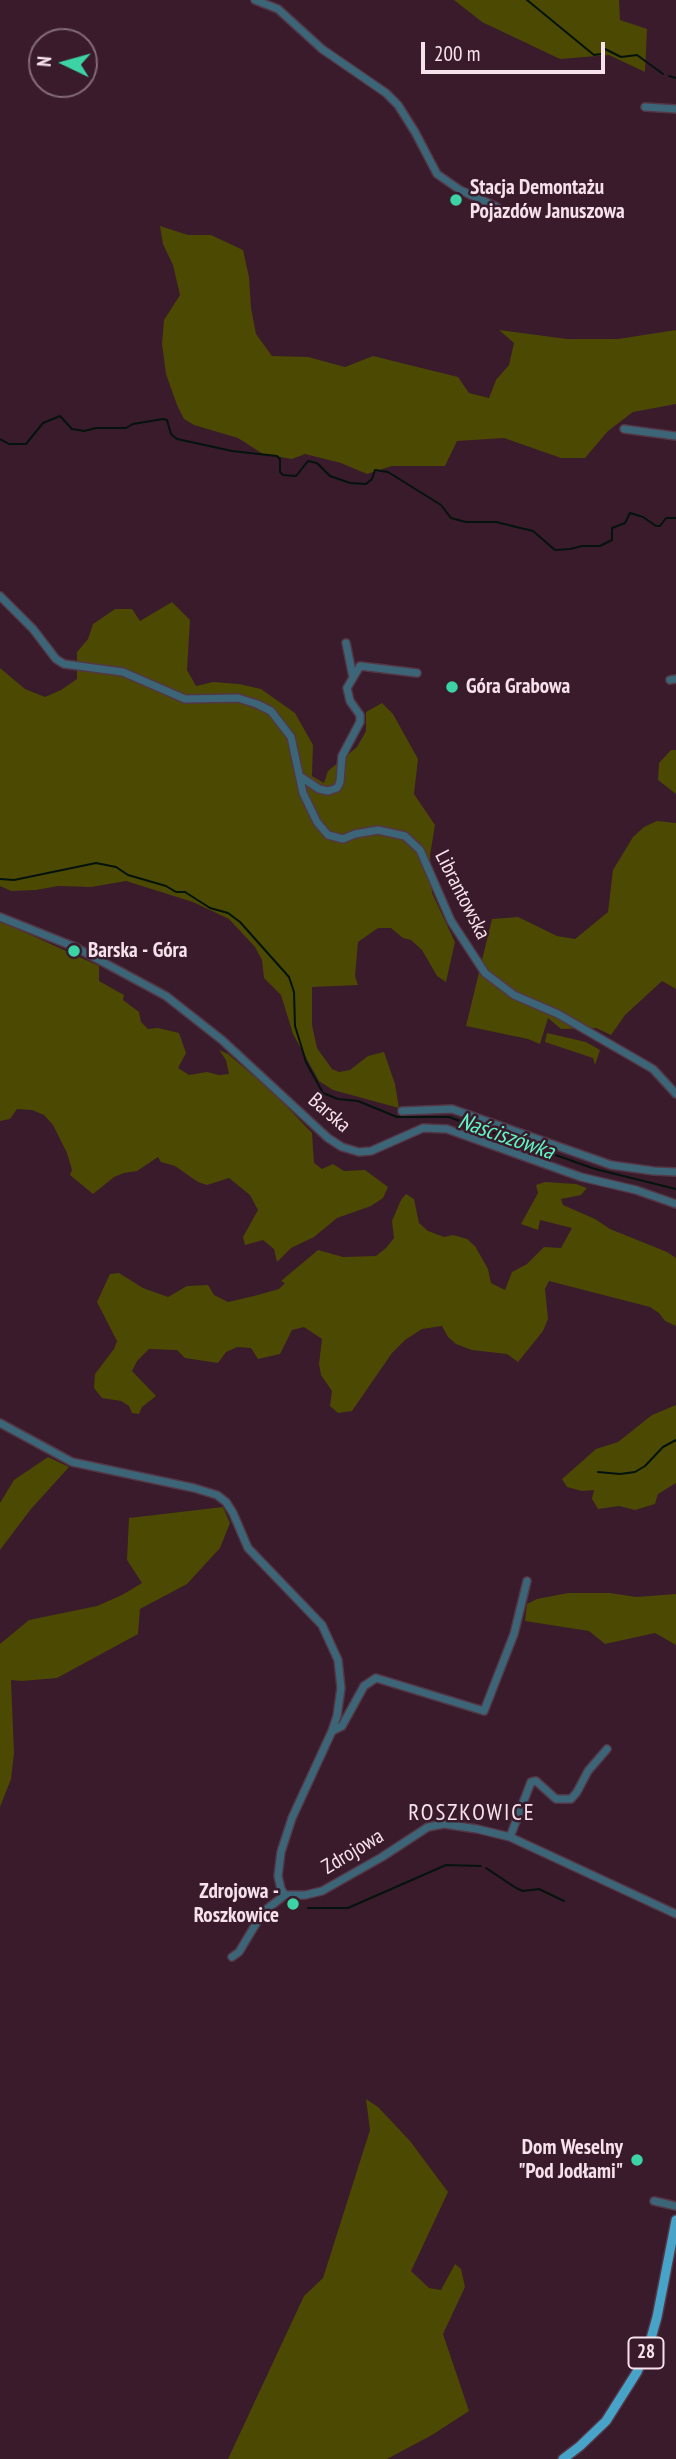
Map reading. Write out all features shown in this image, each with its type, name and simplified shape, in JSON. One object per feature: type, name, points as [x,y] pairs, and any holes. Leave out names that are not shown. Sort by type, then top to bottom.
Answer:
[{"type":"main road","name":"28","points":[[563,2459],[606,2421],[637,2372],[657,2318],[676,2220]]},
{"type":"street","points":[[255,0],[278,9],[321,49],[386,93],[398,105],[415,132],[437,174],[460,190],[497,207]]},
{"type":"street","points":[[645,107],[676,108]]},
{"type":"street","points":[[624,429],[676,436]]},
{"type":"street","name":"Librantowska","points":[[0,596],[33,629],[56,659],[64,664],[123,672],[185,699],[238,698],[271,711],[291,737],[303,793],[317,822],[328,835],[343,839],[366,832],[391,832],[405,836],[419,850],[451,921],[485,973],[499,986],[558,1014],[653,1069],[676,1094]]},
{"type":"street","points":[[346,643],[353,677]]},
{"type":"street","points":[[301,777],[319,789],[328,791],[337,788],[342,756],[360,722],[360,715],[350,701],[347,688],[360,666],[417,673]]},
{"type":"street","name":"Barska","points":[[0,917],[75,947],[166,996],[222,1040],[328,1138],[342,1147],[359,1152],[371,1151],[423,1128],[447,1129],[513,1150],[581,1177],[636,1190],[676,1205]]},
{"type":"street","points":[[401,1111],[452,1109],[611,1165],[676,1172]]},
{"type":"street","points":[[0,1423],[72,1462],[218,1495],[226,1502],[248,1548],[322,1625],[332,1646],[341,1675],[337,1716],[292,1818],[281,1852],[278,1876],[285,1895],[263,1912],[239,1952],[232,1957]]},
{"type":"street","points":[[332,1731],[342,1726],[364,1686],[376,1678],[484,1711],[514,1634],[527,1581]]},
{"type":"street","points":[[510,1837],[531,1782],[536,1781],[556,1799],[571,1799],[578,1792],[588,1771],[607,1749]]},
{"type":"street","name":"Zdrojowa","points":[[285,1895],[305,1895],[322,1891],[428,1827],[456,1825],[510,1837],[676,1914]]},
{"type":"street","points":[[654,2201],[676,2206]]},
{"type":"shaded area","points":[[454,0],[619,0],[620,20],[647,29],[645,72],[609,55],[560,59],[482,22]]},
{"type":"shaded area","points":[[160,226],[188,235],[211,235],[243,250],[256,334],[272,356],[308,357],[345,367],[373,356],[458,377],[469,393],[489,398],[496,380],[509,365],[514,343],[499,330],[567,339],[618,339],[676,330],[676,404],[633,412],[608,431],[585,458],[561,458],[504,438],[457,441],[445,466],[392,466],[367,474],[341,463],[305,454],[292,459],[263,454],[238,438],[194,425],[184,419],[177,405],[166,374],[162,344],[164,320],[180,295],[173,265],[163,244]]},
{"type":"shaded area","points":[[172,602],[190,620],[187,670],[196,686],[213,682],[261,689],[295,713],[313,745],[312,776],[324,783],[328,771],[357,747],[366,731],[366,712],[382,703],[393,714],[418,759],[414,794],[435,825],[430,855],[432,893],[455,942],[446,982],[437,976],[422,950],[411,940],[403,938],[391,928],[378,928],[358,942],[355,976],[358,985],[312,987],[312,1025],[317,1048],[332,1069],[339,1072],[350,1070],[368,1056],[384,1052],[395,1084],[399,1108],[333,1090],[319,1081],[293,1034],[281,995],[264,978],[262,960],[255,947],[229,919],[193,902],[126,881],[91,887],[58,886],[11,891],[0,886],[0,668],[25,689],[45,697],[77,679],[77,652],[88,639],[93,624],[115,609],[132,609],[140,621]]},
{"type":"shaded area","points":[[671,750],[676,750],[676,794],[658,780],[659,763]]},
{"type":"shaded area","points":[[657,821],[676,823],[676,989],[662,981],[625,1015],[611,1035],[596,1028],[561,1029],[548,1018],[540,1044],[466,1026],[492,919],[518,917],[557,936],[575,939],[608,912],[613,870],[633,837],[644,827]]},
{"type":"shaded area","points":[[0,921],[99,966],[99,981],[124,995],[123,1000],[139,1012],[141,1022],[148,1029],[158,1028],[179,1033],[186,1053],[178,1068],[189,1075],[207,1072],[229,1074],[226,1060],[219,1050],[228,1054],[275,1094],[312,1133],[314,1163],[322,1169],[333,1164],[344,1171],[365,1170],[388,1187],[383,1198],[371,1206],[337,1218],[314,1237],[291,1248],[277,1262],[274,1249],[263,1240],[245,1245],[243,1237],[258,1210],[250,1195],[229,1178],[207,1185],[175,1166],[161,1162],[158,1157],[137,1171],[114,1177],[93,1194],[70,1175],[72,1170],[67,1153],[53,1125],[44,1115],[32,1110],[17,1109],[10,1119],[0,1121]]},
{"type":"shaded area","points":[[547,1033],[586,1042],[600,1050],[595,1065],[593,1058],[545,1042]]},
{"type":"shaded area","points":[[545,1182],[576,1184],[587,1188],[581,1195],[561,1199],[563,1205],[676,1258],[676,1326],[665,1321],[650,1307],[549,1281],[545,1289],[548,1319],[543,1331],[518,1362],[507,1354],[472,1350],[456,1344],[442,1326],[422,1329],[392,1353],[352,1411],[338,1413],[330,1406],[332,1391],[321,1375],[319,1364],[322,1339],[304,1327],[292,1330],[280,1354],[258,1359],[251,1348],[237,1347],[226,1352],[218,1363],[185,1358],[177,1350],[149,1349],[137,1361],[132,1371],[156,1396],[142,1407],[139,1414],[132,1413],[129,1406],[121,1401],[102,1398],[94,1388],[95,1374],[117,1341],[97,1302],[110,1274],[119,1273],[143,1288],[168,1297],[187,1286],[208,1285],[214,1295],[228,1302],[254,1296],[279,1289],[285,1283],[281,1281],[318,1250],[343,1257],[376,1256],[394,1238],[392,1221],[406,1194],[414,1199],[419,1223],[428,1231],[444,1237],[453,1235],[467,1239],[475,1246],[488,1269],[491,1283],[505,1290],[512,1272],[527,1264],[544,1247],[561,1248],[572,1228],[540,1220],[538,1230],[521,1224],[538,1193],[536,1185]]},
{"type":"shaded area","points":[[676,1405],[676,1483],[658,1494],[655,1504],[635,1510],[619,1506],[598,1509],[592,1499],[594,1490],[582,1491],[567,1487],[562,1479],[596,1449],[618,1442],[652,1415]]},
{"type":"shaded area","points":[[48,1457],[69,1467],[31,1509],[0,1550],[0,1503],[14,1480]]},
{"type":"shaded area","points":[[223,1507],[230,1523],[220,1548],[187,1584],[140,1609],[138,1634],[57,1678],[11,1680],[14,1753],[11,1779],[0,1807],[0,1644],[29,1620],[97,1606],[142,1583],[127,1560],[129,1518]]},
{"type":"shaded area","points":[[568,1593],[610,1593],[636,1597],[676,1594],[676,1645],[655,1633],[605,1644],[589,1631],[525,1621],[527,1604],[537,1599]]},
{"type":"shaded area","points":[[366,2099],[378,2107],[410,2141],[448,2192],[411,2271],[429,2288],[441,2290],[455,2264],[461,2269],[465,2287],[443,2334],[469,2411],[387,2459],[228,2459],[304,2296],[323,2278],[370,2130]]},
{"type":"waterway","points":[[527,0],[594,55],[601,54],[605,49],[621,57],[637,55],[663,74]]},
{"type":"waterway","points":[[669,76],[676,78]]},
{"type":"waterway","points":[[0,439],[9,444],[26,444],[43,423],[60,416],[72,429],[84,431],[96,428],[126,428],[133,424],[163,419],[167,420],[171,434],[177,439],[232,451],[277,456],[283,475],[296,476],[308,461],[317,463],[330,476],[350,483],[366,484],[372,479],[375,470],[388,472],[441,505],[451,518],[466,522],[496,522],[533,531],[555,550],[600,546],[612,540],[612,528],[625,523],[630,513],[643,517],[656,526],[660,526],[666,518],[676,518]]},
{"type":"waterway","name":"Naściszówka","points":[[0,879],[14,880],[96,863],[116,867],[128,875],[166,886],[176,892],[185,892],[210,908],[228,913],[240,922],[289,977],[294,992],[295,1026],[306,1062],[323,1093],[338,1099],[358,1101],[397,1117],[449,1117],[595,1169],[676,1189]]},
{"type":"waterway","points":[[598,1472],[635,1472],[645,1466],[663,1447],[676,1440]]},
{"type":"waterway","points":[[308,1908],[348,1908],[446,1865],[481,1866]]},
{"type":"waterway","points":[[486,1868],[523,1891],[539,1889],[564,1901]]},
{"type":"place","name":"Stacja Demontażu Pojazdów Januszowa","points":[[456,200]]},
{"type":"place","name":"Góra Grabowa","points":[[452,687]]},
{"type":"place","name":"Barska - Góra","points":[[74,951]]},
{"type":"place","name":"Zdrojowa - Roszkowice","points":[[293,1904]]},
{"type":"place","name":"Dom Weselny \"Pod Jodłami\"","points":[[637,2160]]},
{"type":"district","name":"ROSZKOWICE","points":[[472,1813]]}]
